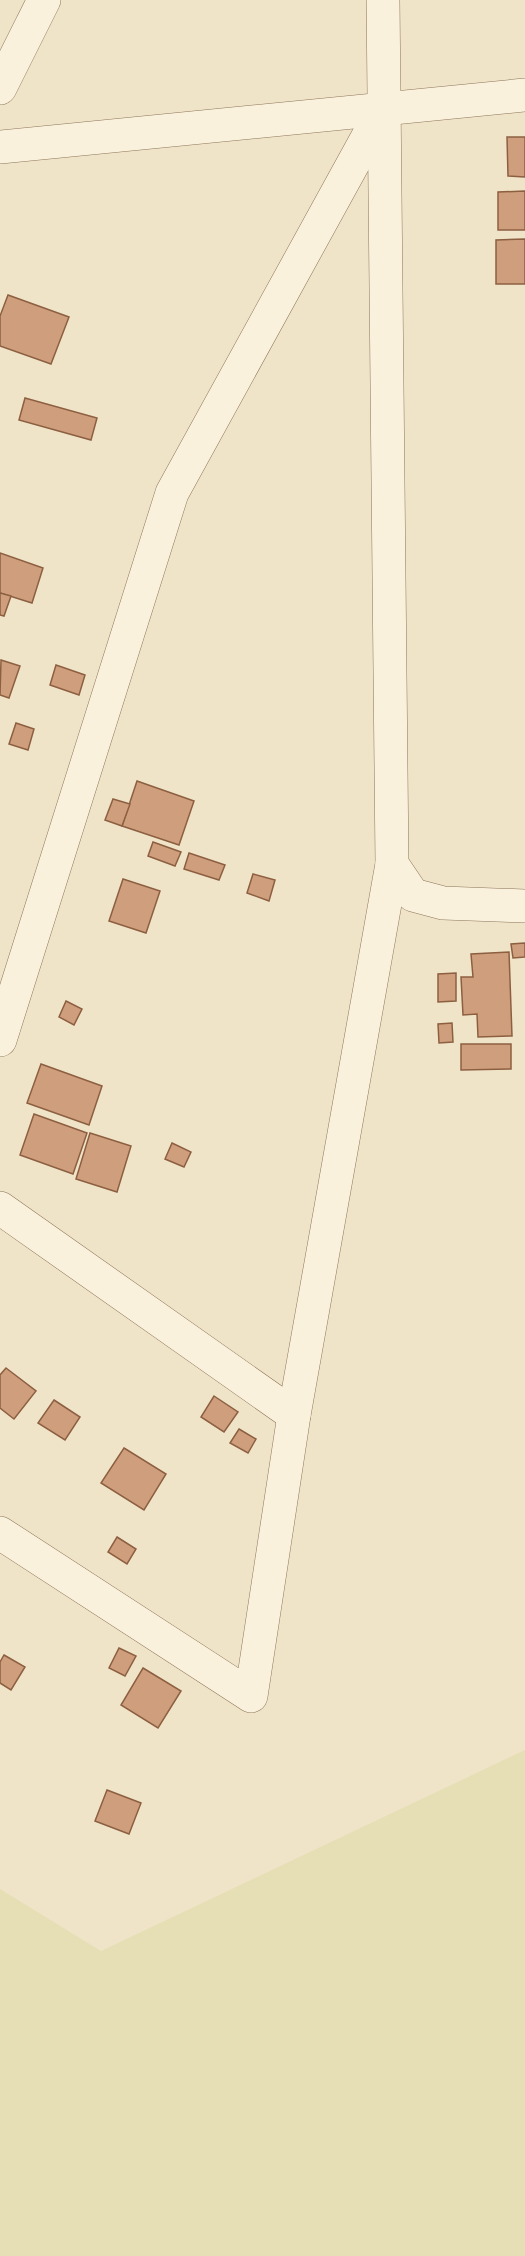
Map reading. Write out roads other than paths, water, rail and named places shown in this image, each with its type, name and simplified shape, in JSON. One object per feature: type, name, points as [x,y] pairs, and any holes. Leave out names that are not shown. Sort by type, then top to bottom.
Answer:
[{"type":"street","points":[[0,88],[44,0]]},
{"type":"street","points":[[0,1533],[250,1696],[294,1415],[392,864],[383,0]]},
{"type":"street","points":[[0,147],[525,95]]},
{"type":"street","points":[[0,1040],[171,493],[384,109]]},
{"type":"street","points":[[392,864],[413,895],[443,903],[525,906]]},
{"type":"street","points":[[0,1208],[294,1415]]}]
